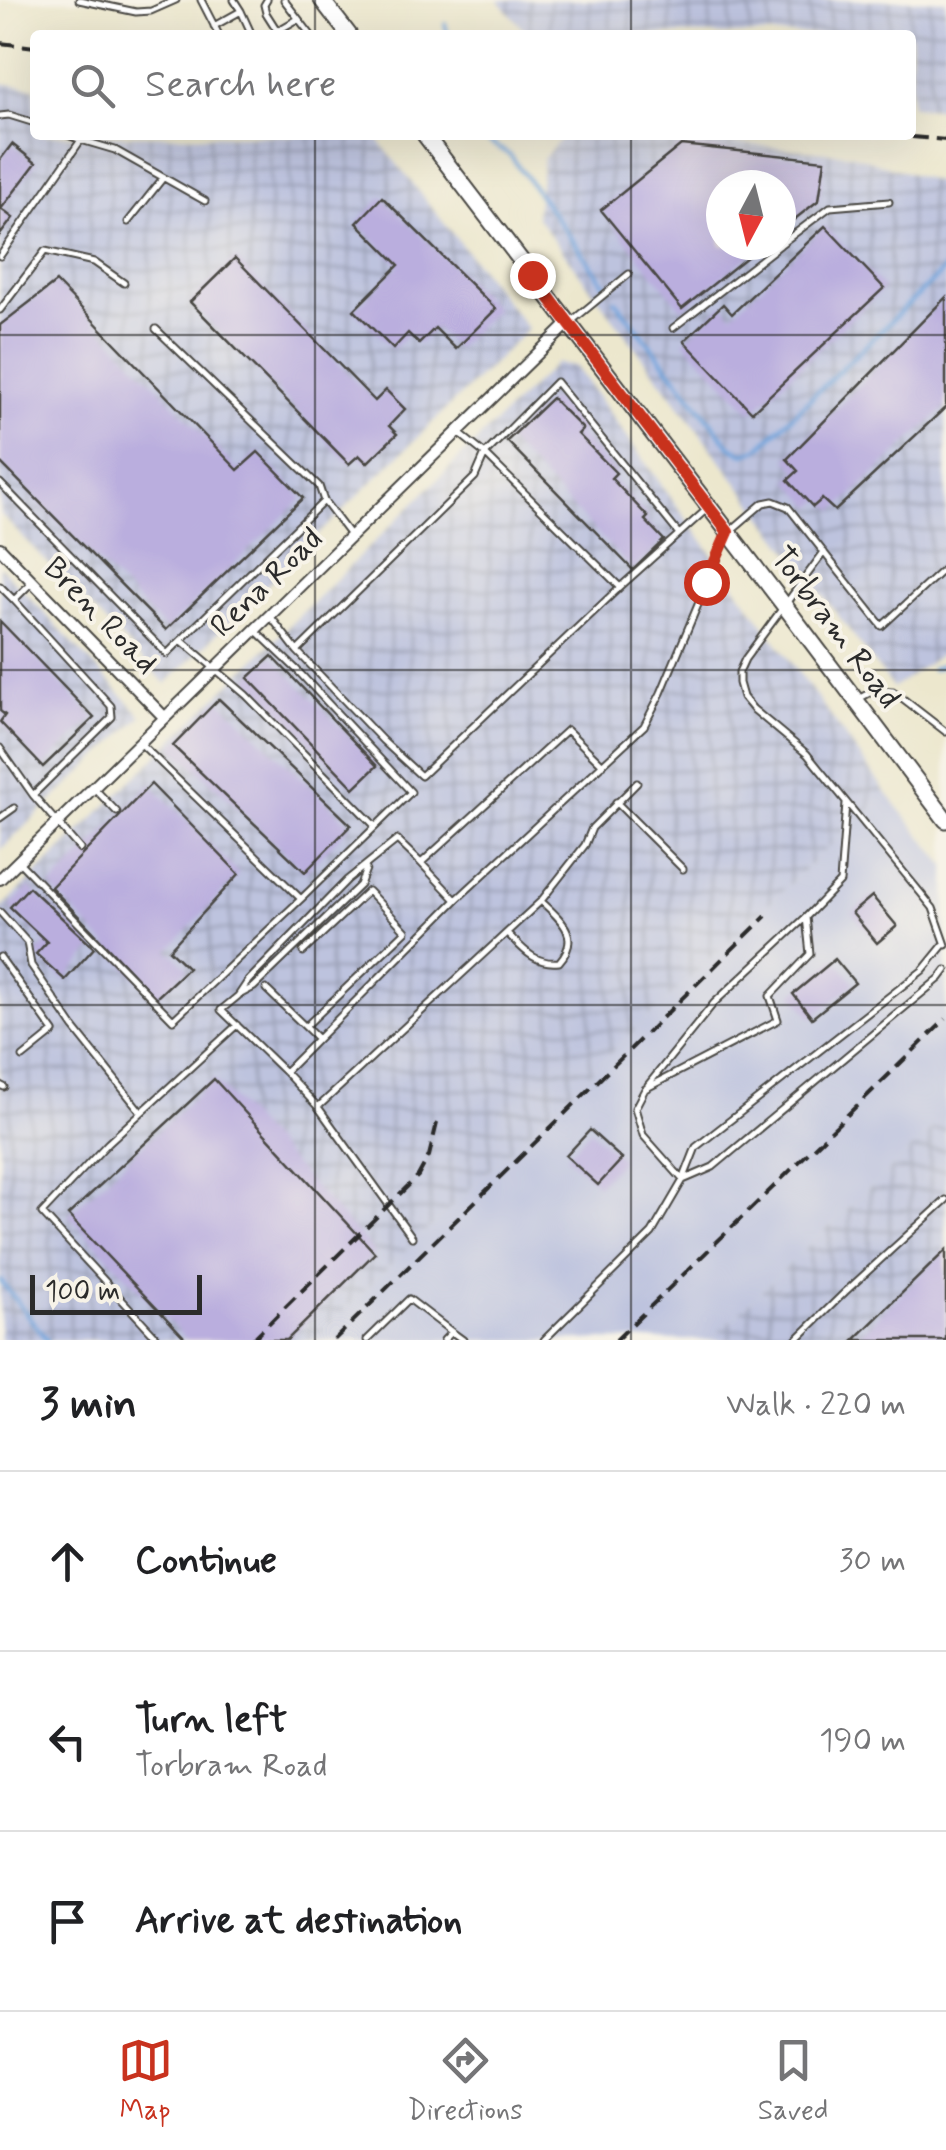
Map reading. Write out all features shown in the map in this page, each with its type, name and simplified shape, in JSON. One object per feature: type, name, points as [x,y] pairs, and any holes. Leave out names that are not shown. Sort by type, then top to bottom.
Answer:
[{"type":"main road","points":[[322,0],[344,30]]},
{"type":"main road","name":"Torbram Road","points":[[429,140],[946,820]]},
{"type":"street","name":"Rena Road","points":[[1,876],[570,324]]},
{"type":"street","name":"Bren Road","points":[[0,548],[165,718]]},
{"type":"lane","points":[[79,0],[150,12],[176,0]]},
{"type":"lane","points":[[200,0],[216,30]]},
{"type":"lane","points":[[234,0],[250,30]]},
{"type":"lane","points":[[267,0],[266,13],[276,30]]},
{"type":"lane","points":[[284,0],[307,30]]},
{"type":"lane","points":[[214,26],[241,10]]},
{"type":"lane","points":[[282,30],[298,19]]},
{"type":"lane","points":[[0,116],[30,121]]},
{"type":"lane","points":[[0,256],[81,140],[114,150],[205,201]]},
{"type":"lane","points":[[128,222],[163,178]]},
{"type":"lane","points":[[796,232],[830,207],[890,202]]},
{"type":"lane","points":[[0,310],[45,251],[94,262],[124,283]]},
{"type":"lane","points":[[673,328],[760,260]]},
{"type":"lane","points":[[570,324],[629,274]]},
{"type":"lane","points":[[156,329],[319,486],[324,501],[351,537]]},
{"type":"lane","points":[[297,650],[475,477],[485,454],[556,382],[679,534]]},
{"type":"lane","points":[[458,432],[620,588]]},
{"type":"lane","points":[[0,484],[167,654],[324,501]]},
{"type":"lane","points":[[285,1072],[456,900],[644,726],[728,532],[763,504],[773,500],[788,507],[882,626],[946,567]]},
{"type":"lane","points":[[270,616],[297,650],[421,776],[709,507]]},
{"type":"lane","points":[[544,1340],[652,1233],[696,1147],[923,970],[946,944],[932,908],[807,754],[753,710],[738,683],[745,659],[824,552]]},
{"type":"lane","points":[[14,600],[32,582]]},
{"type":"lane","points":[[0,586],[112,706],[112,717],[33,796]]},
{"type":"lane","points":[[18,861],[174,1020],[411,792],[255,630]]},
{"type":"lane","points":[[181,640],[246,695],[375,826]]},
{"type":"lane","points":[[856,701],[875,690],[893,691],[946,732]]},
{"type":"lane","points":[[421,863],[568,730],[603,765]]},
{"type":"lane","points":[[140,742],[300,899]]},
{"type":"lane","points":[[0,748],[33,796],[80,849]]},
{"type":"lane","points":[[318,1107],[541,900],[584,845],[592,828],[636,783]]},
{"type":"lane","points":[[94,788],[118,812]]},
{"type":"lane","points":[[616,802],[683,869]]},
{"type":"lane","points":[[682,1180],[643,1135],[635,1108],[645,1088],[714,1002],[840,882],[846,803]]},
{"type":"lane","points":[[0,818],[14,808]]},
{"type":"lane","points":[[238,996],[347,880],[397,840],[456,900]]},
{"type":"lane","points":[[367,866],[360,885],[254,988],[221,1010],[318,1107],[412,1238]]},
{"type":"lane","points":[[303,952],[368,891],[406,930],[306,1026]]},
{"type":"lane","points":[[507,933],[530,956],[545,964],[558,962],[570,943],[567,930],[541,900]]},
{"type":"lane","points":[[0,912],[26,942],[31,965],[74,1028],[142,1112]]},
{"type":"lane","points":[[645,1088],[778,1020],[770,996],[810,954],[806,917]]},
{"type":"lane","points":[[0,956],[54,1032],[23,1057]]},
{"type":"lane","points":[[682,1180],[713,1167],[946,970]]},
{"type":"lane","points":[[266,989],[317,1038]]},
{"type":"lane","points":[[159,1340],[42,1213],[108,1143],[237,1026]]},
{"type":"lane","points":[[796,1340],[946,1200]]},
{"type":"lane","points":[[367,1340],[409,1299],[463,1340]]},
{"type":"lane","points":[[444,1340],[452,1332]]},
{"type":"shaded area","points":[[498,0],[946,0],[946,109],[916,106],[916,30],[525,30]]},
{"type":"shaded area","points":[[0,83],[30,87],[30,140],[378,140],[528,329],[166,684],[0,514]]},
{"type":"shaded area","points":[[559,140],[708,141],[850,154],[946,185],[946,651],[893,688],[536,216],[543,159]]},
{"type":"shaded area","points":[[556,363],[575,366],[889,796],[865,813],[618,1046],[313,1340],[0,1340],[0,910]]},
{"type":"shaded area","points":[[0,566],[142,716],[0,850]]},
{"type":"shaded area","points":[[889,796],[946,866],[946,1116],[710,1340],[313,1340],[618,1046],[865,813]]},
{"type":"shaded area","points":[[946,1116],[946,1340],[710,1340]]},
{"type":"building","points":[[12,144],[36,163],[1,209],[13,218],[0,235],[0,160]]},
{"type":"building","points":[[681,145],[825,160],[819,200],[796,218],[796,170],[706,170],[706,260],[743,260],[682,309],[601,210]]},
{"type":"building","points":[[382,197],[496,309],[456,349],[435,328],[419,344],[408,333],[393,349],[354,310],[399,265],[357,223]]},
{"type":"building","points":[[825,226],[884,288],[752,412],[684,341],[723,304],[732,314],[789,260],[796,260],[796,253]]},
{"type":"building","points":[[235,258],[375,401],[386,390],[405,409],[389,426],[397,434],[367,463],[359,455],[349,464],[190,302]]},
{"type":"building","points":[[56,282],[238,470],[258,452],[303,498],[166,630],[0,462],[0,325]]},
{"type":"building","points":[[946,297],[946,407],[835,511],[822,499],[813,507],[788,480],[798,471],[787,459]]},
{"type":"building","points":[[552,398],[583,429],[578,434],[616,473],[611,478],[664,540],[633,570],[507,441]]},
{"type":"building","points":[[0,621],[94,718],[43,767],[0,722],[5,715],[0,711]]},
{"type":"building","points":[[272,656],[377,766],[354,788],[248,678]]},
{"type":"building","points":[[219,699],[351,825],[305,872],[173,746]]},
{"type":"building","points":[[151,784],[239,874],[169,950],[188,968],[156,998],[51,887]]},
{"type":"building","points":[[29,887],[94,948],[65,980],[36,954],[47,942],[10,907]]},
{"type":"building","points":[[872,896],[897,926],[877,943],[852,913]]},
{"type":"building","points":[[835,959],[855,983],[812,1018],[793,994]]},
{"type":"building","points":[[214,1079],[375,1253],[287,1340],[187,1340],[68,1215]]},
{"type":"building","points":[[590,1130],[622,1159],[598,1185],[566,1156]]},
{"type":"building","points":[[946,1250],[946,1340],[854,1340]]},
{"type":"waterway","points":[[445,24],[447,30]]},
{"type":"waterway","points":[[486,140],[510,155],[604,283]]},
{"type":"waterway","points":[[615,300],[731,447],[744,454],[758,449],[946,268]]},
{"type":"waterway","points":[[932,669],[946,664]]},
{"type":"waterway","points":[[0,1280],[47,1340]]},
{"type":"railway","points":[[0,43],[30,46]]},
{"type":"railway","points":[[916,137],[946,140]]},
{"type":"railway","points":[[334,1340],[766,916]]},
{"type":"railway","points":[[616,1340],[946,1019]]},
{"type":"railway","points":[[252,1340],[418,1176],[429,1156],[437,1123]]},
{"type":"route","points":[[532,275],[728,532],[706,582]]}]
